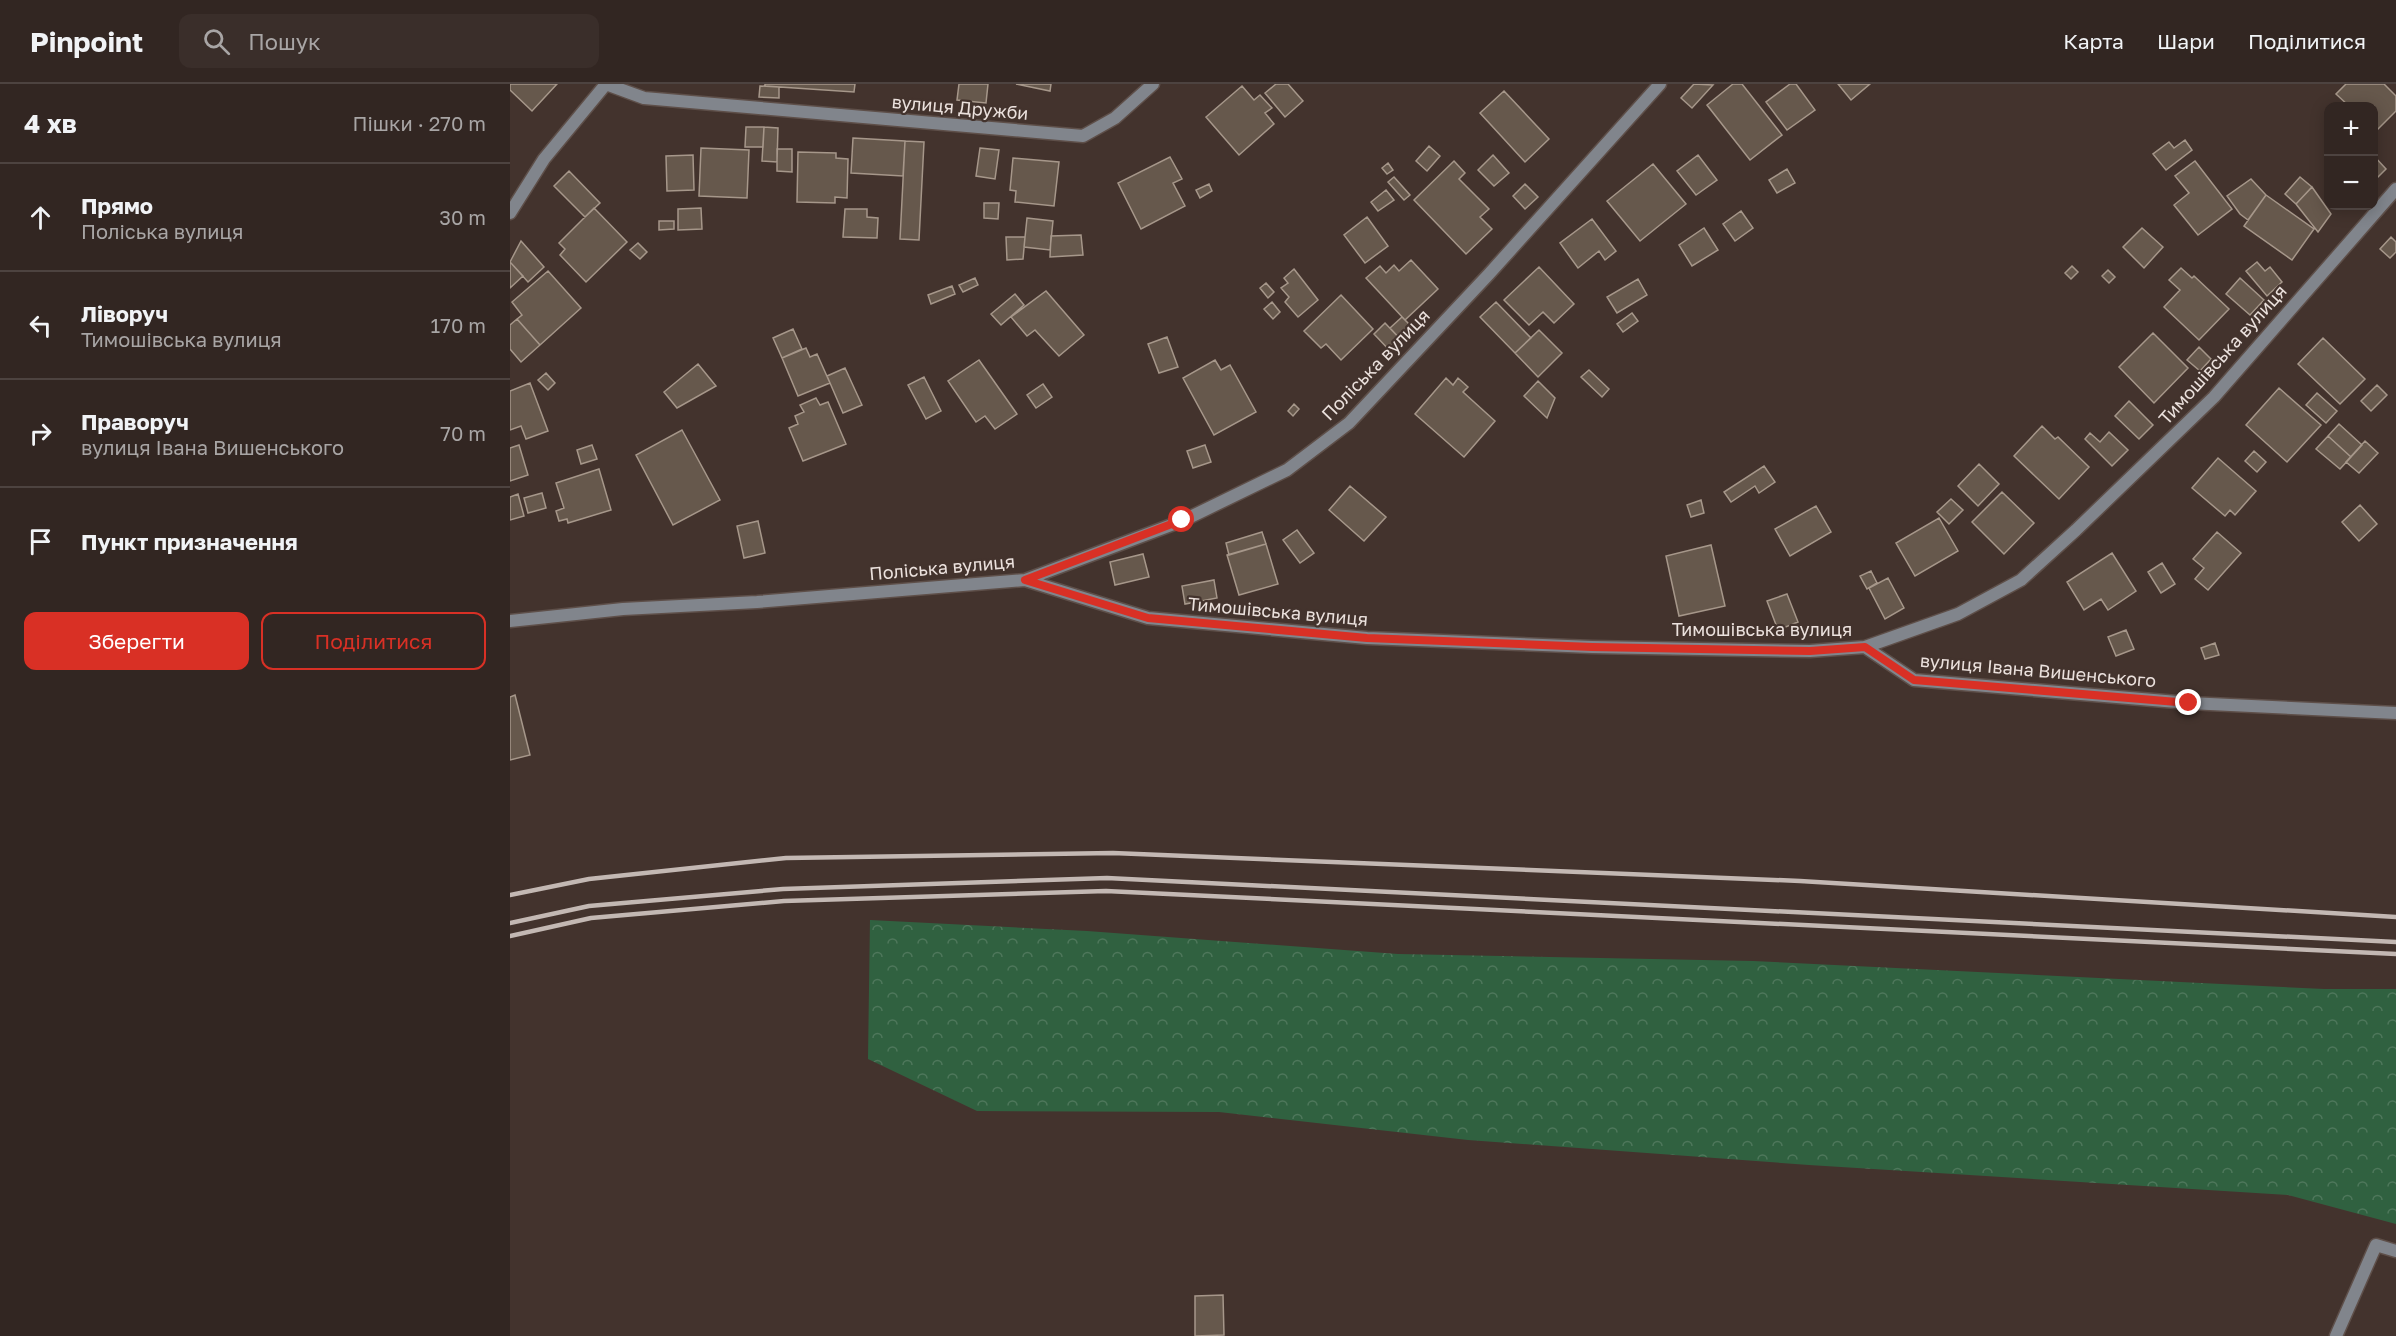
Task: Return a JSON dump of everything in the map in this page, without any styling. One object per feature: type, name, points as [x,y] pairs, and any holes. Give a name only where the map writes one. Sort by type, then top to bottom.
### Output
[{"type":"street","name":"вулиця Дружби","points":[[606,84],[644,98],[1083,136],[1115,118],[1153,84]]},
{"type":"street","points":[[510,213],[544,159],[606,84]]},
{"type":"street","name":"Поліська вулиця","points":[[510,621],[622,609],[757,602],[1025,580],[1182,520],[1287,470],[1349,423],[1489,274],[1660,84]]},
{"type":"street","name":"Тимошівська вулиця","points":[[1025,580],[1148,618],[1367,638],[1592,647],[1798,651],[1865,647],[1958,614],[2020,580],[2214,397],[2396,189]]},
{"type":"street","name":"вулиця Івана Вишенського","points":[[1865,647],[1914,680],[2189,703],[2396,712]]},
{"type":"street","points":[[2336,1336],[2376,1245],[2396,1251]]},
{"type":"green space","points":[[870,920],[1087,931],[1398,954],[1753,961],[2324,989],[2396,989],[2396,1224],[2288,1195],[1809,1165],[1468,1140],[1219,1112],[977,1111],[868,1059]]},
{"type":"building","points":[[510,84],[557,84],[532,111],[510,90]]},
{"type":"building","points":[[765,84],[855,84],[854,92],[765,86]]},
{"type":"building","points":[[959,84],[988,84],[986,103],[957,100]]},
{"type":"building","points":[[1016,84],[1051,84],[1050,91]]},
{"type":"building","points":[[1276,84],[1288,84],[1303,101],[1285,117],[1265,93]]},
{"type":"building","points":[[1694,84],[1713,85],[1692,108],[1681,98]]},
{"type":"building","points":[[1733,84],[1742,84],[1782,135],[1750,160],[1707,105]]},
{"type":"building","points":[[1790,84],[1796,84],[1815,110],[1787,130],[1766,102]]},
{"type":"building","points":[[1838,84],[1870,84],[1851,100]]},
{"type":"building","points":[[2346,84],[2384,84],[2396,96],[2396,111],[2378,129],[2378,102],[2345,102],[2336,94]]},
{"type":"building","points":[[760,86],[779,87],[779,98],[759,97]]},
{"type":"building","points":[[1242,86],[1254,100],[1260,95],[1272,108],[1265,113],[1274,124],[1239,155],[1206,117]]},
{"type":"building","points":[[1504,91],[1549,139],[1525,162],[1480,113]]},
{"type":"building","points":[[746,127],[764,127],[763,147],[745,147]]},
{"type":"building","points":[[764,127],[778,128],[777,162],[762,161]]},
{"type":"building","points":[[853,138],[905,141],[903,176],[851,173]]},
{"type":"building","points":[[2185,140],[2192,150],[2166,170],[2153,154],[2169,142],[2174,148]]},
{"type":"building","points":[[905,141],[924,142],[919,240],[900,239]]},
{"type":"building","points":[[1429,146],[1440,156],[1427,171],[1416,161]]},
{"type":"building","points":[[701,148],[749,150],[747,198],[699,196]]},
{"type":"building","points":[[980,148],[999,150],[995,179],[976,176]]},
{"type":"building","points":[[777,149],[792,149],[792,172],[777,171]]},
{"type":"building","points":[[798,152],[836,153],[836,158],[848,159],[847,198],[835,197],[835,203],[797,202]]},
{"type":"building","points":[[693,155],[694,190],[667,191],[666,156]]},
{"type":"building","points":[[1493,155],[1509,173],[1494,186],[1478,170]]},
{"type":"building","points":[[1698,155],[1717,180],[1696,195],[1677,171]]},
{"type":"building","points":[[1170,157],[1182,179],[1173,183],[1185,206],[1141,229],[1118,183]]},
{"type":"building","points":[[1013,158],[1059,162],[1054,206],[1015,202],[1016,191],[1010,190]]},
{"type":"building","points":[[2378,160],[2386,169],[2378,177]]},
{"type":"building","points":[[1454,161],[1465,173],[1459,179],[1489,209],[1480,217],[1492,229],[1466,254],[1414,200]]},
{"type":"building","points":[[2195,161],[2232,209],[2198,235],[2174,205],[2189,193],[2175,176]]},
{"type":"building","points":[[1388,163],[1393,170],[1387,174],[1382,168]]},
{"type":"building","points":[[1653,164],[1686,204],[1640,241],[1607,201]]},
{"type":"building","points":[[1787,169],[1795,183],[1777,193],[1769,180]]},
{"type":"building","points":[[569,171],[600,203],[585,217],[554,186]]},
{"type":"building","points":[[1394,177],[1410,195],[1404,200],[1388,182]]},
{"type":"building","points":[[2300,177],[2312,187],[2296,204],[2285,194]]},
{"type":"building","points":[[2251,179],[2266,195],[2248,220],[2240,214],[2227,196]]},
{"type":"building","points":[[1209,184],[1212,191],[1200,198],[1196,190]]},
{"type":"building","points":[[1525,184],[1538,197],[1525,209],[1513,196]]},
{"type":"building","points":[[2312,187],[2324,204],[2324,210],[2328,210],[2331,214],[2318,232],[2296,204]]},
{"type":"building","points":[[1386,190],[1394,200],[1378,211],[1371,202]]},
{"type":"building","points":[[2266,195],[2314,229],[2292,260],[2244,226]]},
{"type":"building","points":[[984,203],[999,203],[998,219],[984,218]]},
{"type":"building","points":[[594,208],[627,242],[586,282],[560,255],[565,249],[559,243]]},
{"type":"building","points":[[701,208],[702,229],[678,230],[678,209]]},
{"type":"building","points":[[845,209],[867,209],[867,217],[878,218],[877,238],[843,237]]},
{"type":"building","points":[[1741,211],[1753,228],[1735,241],[1723,224]]},
{"type":"building","points":[[1367,217],[1388,246],[1365,263],[1344,235]]},
{"type":"building","points":[[1027,218],[1053,221],[1050,250],[1024,247]]},
{"type":"building","points":[[1592,219],[1616,251],[1605,260],[1599,251],[1578,268],[1560,243]]},
{"type":"building","points":[[659,221],[674,221],[674,229],[659,230]]},
{"type":"building","points":[[1704,228],[1718,250],[1692,266],[1679,245]]},
{"type":"building","points":[[2142,228],[2163,247],[2144,268],[2123,247]]},
{"type":"building","points":[[1081,235],[1083,255],[1050,257],[1051,236]]},
{"type":"building","points":[[1006,237],[1025,237],[1023,259],[1007,260]]},
{"type":"building","points":[[2391,237],[2396,242],[2396,252],[2390,258],[2380,249]]},
{"type":"building","points":[[521,241],[544,267],[528,282],[510,262]]},
{"type":"building","points":[[638,243],[647,252],[640,259],[630,250]]},
{"type":"building","points":[[1411,260],[1438,289],[1405,320],[1366,278],[1380,266],[1386,273],[1394,265],[1399,271]]},
{"type":"building","points":[[510,262],[523,276],[510,288]]},
{"type":"building","points":[[2257,262],[2265,271],[2270,267],[2282,282],[2267,296],[2246,271]]},
{"type":"building","points":[[2072,266],[2078,272],[2071,279],[2065,273]]},
{"type":"building","points":[[1539,267],[1574,304],[1554,323],[1543,312],[1529,325],[1504,300]]},
{"type":"building","points":[[2181,268],[2192,278],[2194,276],[2229,309],[2199,340],[2164,307],[2180,290],[2169,280]]},
{"type":"building","points":[[1294,269],[1318,300],[1298,317],[1285,302],[1289,297],[1281,288],[1288,283],[1284,278]]},
{"type":"building","points":[[2108,270],[2115,277],[2109,283],[2102,276]]},
{"type":"building","points":[[548,271],[581,308],[540,345],[517,319],[522,315],[512,302]]},
{"type":"building","points":[[975,278],[978,285],[963,292],[959,285]]},
{"type":"building","points":[[2240,278],[2264,300],[2250,315],[2226,294]]},
{"type":"building","points":[[1638,279],[1647,295],[1617,313],[1607,297]]},
{"type":"building","points":[[1266,283],[1274,292],[1268,298],[1260,288]]},
{"type":"building","points":[[952,286],[955,294],[931,304],[928,295]]},
{"type":"building","points":[[1046,291],[1084,335],[1059,356],[1035,330],[1027,336],[1011,317]]},
{"type":"building","points":[[1015,294],[1024,305],[1001,325],[991,314]]},
{"type":"building","points":[[1341,295],[1373,329],[1341,360],[1326,344],[1321,348],[1304,331]]},
{"type":"building","points":[[1272,302],[1280,312],[1273,319],[1264,309]]},
{"type":"building","points":[[1496,302],[1531,338],[1515,353],[1480,317]]},
{"type":"building","points":[[1632,313],[1638,321],[1623,332],[1617,324]]},
{"type":"building","points":[[1402,317],[1415,330],[1403,342],[1390,328]]},
{"type":"building","points":[[517,319],[540,345],[521,362],[510,349],[510,325]]},
{"type":"building","points":[[1385,323],[1403,342],[1392,353],[1374,334]]},
{"type":"building","points":[[793,329],[802,349],[782,358],[773,338]]},
{"type":"building","points":[[1539,330],[1562,353],[1538,377],[1515,353]]},
{"type":"building","points":[[2153,333],[2188,368],[2154,403],[2119,367]]},
{"type":"building","points":[[1167,337],[1178,367],[1159,373],[1148,344]]},
{"type":"building","points":[[2323,338],[2365,379],[2340,404],[2298,364]]},
{"type":"building","points":[[2199,347],[2211,359],[2200,371],[2187,360]]},
{"type":"building","points":[[806,348],[810,357],[817,354],[830,383],[798,396],[782,358]]},
{"type":"building","points":[[979,360],[1017,414],[995,429],[985,416],[976,422],[948,381]]},
{"type":"building","points":[[1215,360],[1221,370],[1230,365],[1256,412],[1214,435],[1183,378]]},
{"type":"building","points":[[698,364],[716,386],[677,408],[664,392]]},
{"type":"building","points":[[845,368],[862,405],[843,413],[827,376]]},
{"type":"building","points":[[1589,370],[1609,389],[1602,397],[1581,377]]},
{"type":"building","points":[[546,373],[555,383],[548,390],[538,380]]},
{"type":"building","points":[[924,377],[941,411],[926,419],[908,385]]},
{"type":"building","points":[[1446,378],[1453,385],[1458,378],[1468,387],[1463,392],[1495,421],[1464,457],[1415,414]]},
{"type":"building","points":[[1538,381],[1555,398],[1547,418],[1524,396]]},
{"type":"building","points":[[530,383],[548,431],[526,439],[521,426],[510,430],[510,391]]},
{"type":"building","points":[[1043,384],[1052,397],[1036,408],[1027,395]]},
{"type":"building","points":[[2377,385],[2387,395],[2371,411],[2361,401]]},
{"type":"building","points":[[2279,388],[2321,425],[2287,462],[2246,425]]},
{"type":"building","points":[[2317,393],[2337,411],[2326,423],[2306,405]]},
{"type":"building","points":[[816,398],[820,405],[828,402],[846,444],[803,461],[789,428],[798,424],[795,416],[804,412],[800,405]]},
{"type":"building","points":[[2129,401],[2153,425],[2139,439],[2115,416]]},
{"type":"building","points":[[1294,404],[1299,409],[1293,416],[1288,411]]},
{"type":"building","points":[[2339,424],[2362,445],[2351,457],[2328,436]]},
{"type":"building","points":[[2042,426],[2055,439],[2058,437],[2089,467],[2059,499],[2014,456]]},
{"type":"building","points":[[682,430],[720,500],[673,525],[636,455]]},
{"type":"building","points":[[2109,432],[2128,450],[2112,466],[2085,439],[2090,433],[2100,442]]},
{"type":"building","points":[[2328,436],[2351,457],[2340,469],[2316,449]]},
{"type":"building","points":[[2365,441],[2378,453],[2359,473],[2346,462]]},
{"type":"building","points":[[519,445],[528,475],[510,481],[510,448]]},
{"type":"building","points":[[592,445],[597,459],[581,464],[577,450]]},
{"type":"building","points":[[1205,445],[1211,462],[1193,468],[1187,451]]},
{"type":"building","points":[[2254,451],[2266,462],[2257,472],[2245,461]]},
{"type":"building","points":[[2218,458],[2256,491],[2235,515],[2230,510],[2225,516],[2192,488]]},
{"type":"building","points":[[1979,464],[1999,484],[1978,506],[1958,486]]},
{"type":"building","points":[[1764,466],[1775,482],[1759,493],[1755,486],[1731,502],[1724,492]]},
{"type":"building","points":[[599,469],[611,510],[568,523],[567,519],[559,521],[556,511],[564,508],[556,483]]},
{"type":"building","points":[[1350,486],[1386,517],[1364,541],[1329,510]]},
{"type":"building","points":[[2002,492],[2034,523],[2004,554],[1972,522]]},
{"type":"building","points":[[542,493],[546,508],[528,513],[524,498]]},
{"type":"building","points":[[518,494],[524,516],[510,520],[510,497]]},
{"type":"building","points":[[1951,499],[1963,510],[1949,524],[1937,512]]},
{"type":"building","points":[[1701,500],[1704,513],[1691,517],[1687,505]]},
{"type":"building","points":[[2360,505],[2377,524],[2359,541],[2342,522]]},
{"type":"building","points":[[1816,506],[1831,532],[1790,556],[1775,529]]},
{"type":"building","points":[[1939,518],[1958,551],[1915,576],[1896,543]]},
{"type":"building","points":[[758,521],[765,553],[744,558],[737,526]]},
{"type":"building","points":[[1297,530],[1314,553],[1300,563],[1283,540]]},
{"type":"building","points":[[1262,532],[1266,544],[1229,555],[1226,543]]},
{"type":"building","points":[[2217,532],[2241,553],[2208,590],[2195,579],[2204,568],[2193,559]]},
{"type":"building","points":[[1266,544],[1278,584],[1239,595],[1227,555]]},
{"type":"building","points":[[1711,545],[1725,606],[1679,616],[1666,556]]},
{"type":"building","points":[[2112,553],[2136,591],[2108,610],[2101,599],[2084,610],[2067,582]]},
{"type":"building","points":[[1143,554],[1149,577],[1115,585],[1110,562]]},
{"type":"building","points":[[2162,563],[2175,584],[2161,593],[2148,572]]},
{"type":"building","points":[[1871,571],[1877,583],[1867,589],[1860,576]]},
{"type":"building","points":[[1888,578],[1904,608],[1885,619],[1869,588]]},
{"type":"building","points":[[1214,580],[1217,598],[1185,604],[1182,586]]},
{"type":"building","points":[[1787,594],[1798,622],[1778,630],[1767,601]]},
{"type":"building","points":[[2126,630],[2134,649],[2116,656],[2108,637]]},
{"type":"building","points":[[2215,643],[2219,655],[2205,659],[2201,648]]},
{"type":"building","points":[[515,695],[530,755],[510,760],[510,697]]},
{"type":"building","points":[[1223,1295],[1224,1335],[1195,1336],[1195,1296]]},
{"type":"railway","points":[[510,895],[589,879],[786,858],[1113,853],[1800,881],[2396,917]]},
{"type":"railway","points":[[510,923],[589,906],[783,889],[1107,878],[2396,942]]},
{"type":"railway","points":[[510,936],[591,918],[784,901],[1106,891],[2396,954]]},
{"type":"route","points":[[1182,520],[1025,580],[1148,618],[1367,638],[1592,647],[1810,651],[1865,647],[1914,680],[2189,703]]}]
